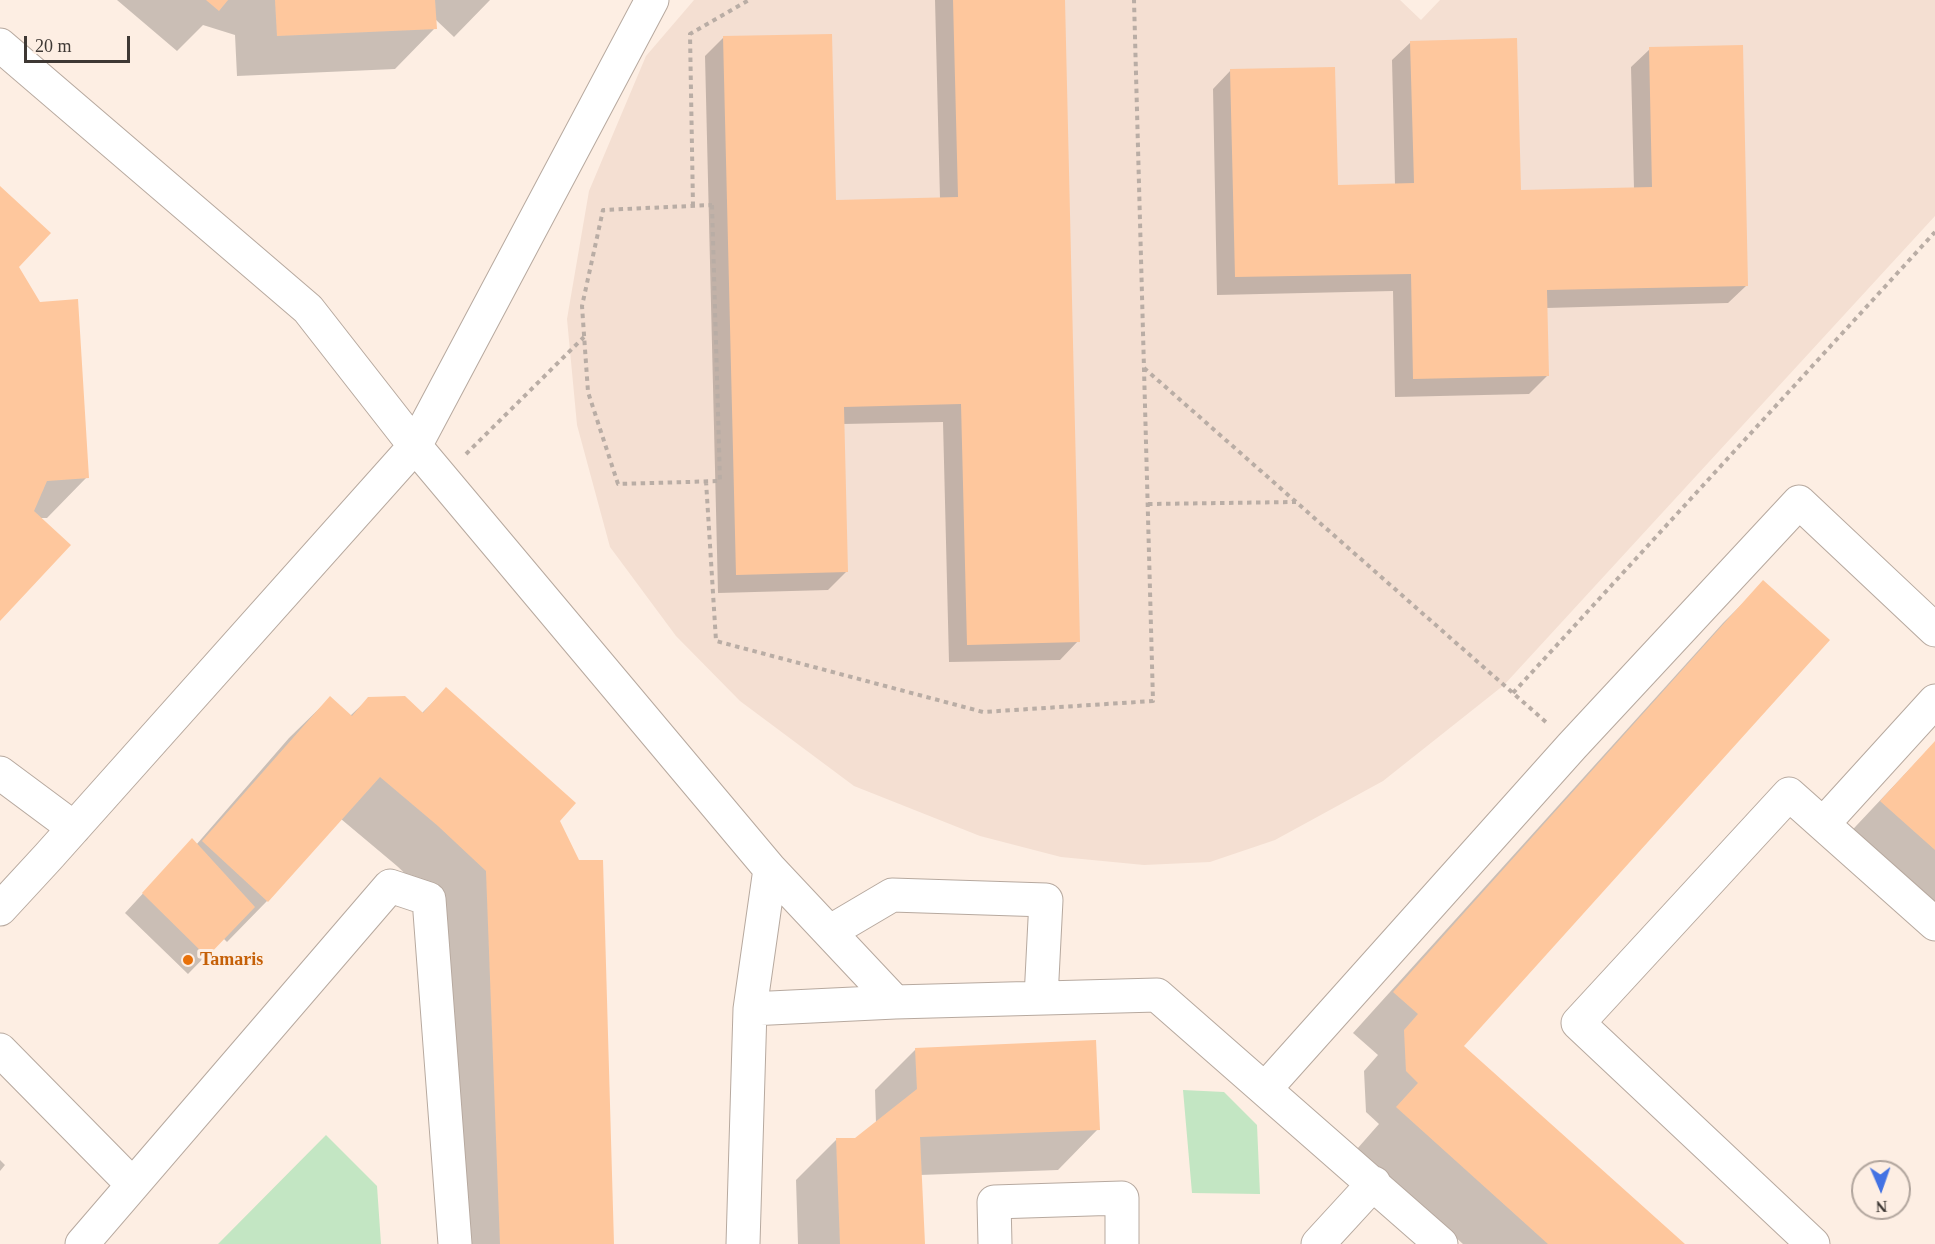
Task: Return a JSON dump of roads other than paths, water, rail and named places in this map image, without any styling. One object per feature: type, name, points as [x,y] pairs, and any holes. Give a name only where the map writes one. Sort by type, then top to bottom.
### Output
[{"type":"street","points":[[0,909],[416,446],[652,0]]},
{"type":"street","points":[[0,45],[308,309],[416,446],[770,869],[895,1002]]},
{"type":"street","points":[[1265,1089],[1572,746],[1799,502],[1935,630]]},
{"type":"street","points":[[1824,824],[1935,701]]},
{"type":"street","points":[[0,773],[75,828]]},
{"type":"street","points":[[1813,1244],[1578,1023],[1789,794],[1935,924]]},
{"type":"street","points":[[743,1244],[750,1010],[770,869]]},
{"type":"street","points":[[82,1244],[390,886],[429,899],[455,1244]]},
{"type":"street","points":[[831,932],[892,895],[1046,900],[1041,998]]},
{"type":"street","points":[[750,1010],[895,1002],[1157,995],[1441,1244]]},
{"type":"street","points":[[0,1050],[132,1184]]},
{"type":"street","points":[[1318,1244],[1374,1183]]},
{"type":"street","points":[[995,1244],[994,1203],[1122,1198],[1122,1244]]},
{"type":"place","name":"Tamaris","points":[[188,960]]}]
